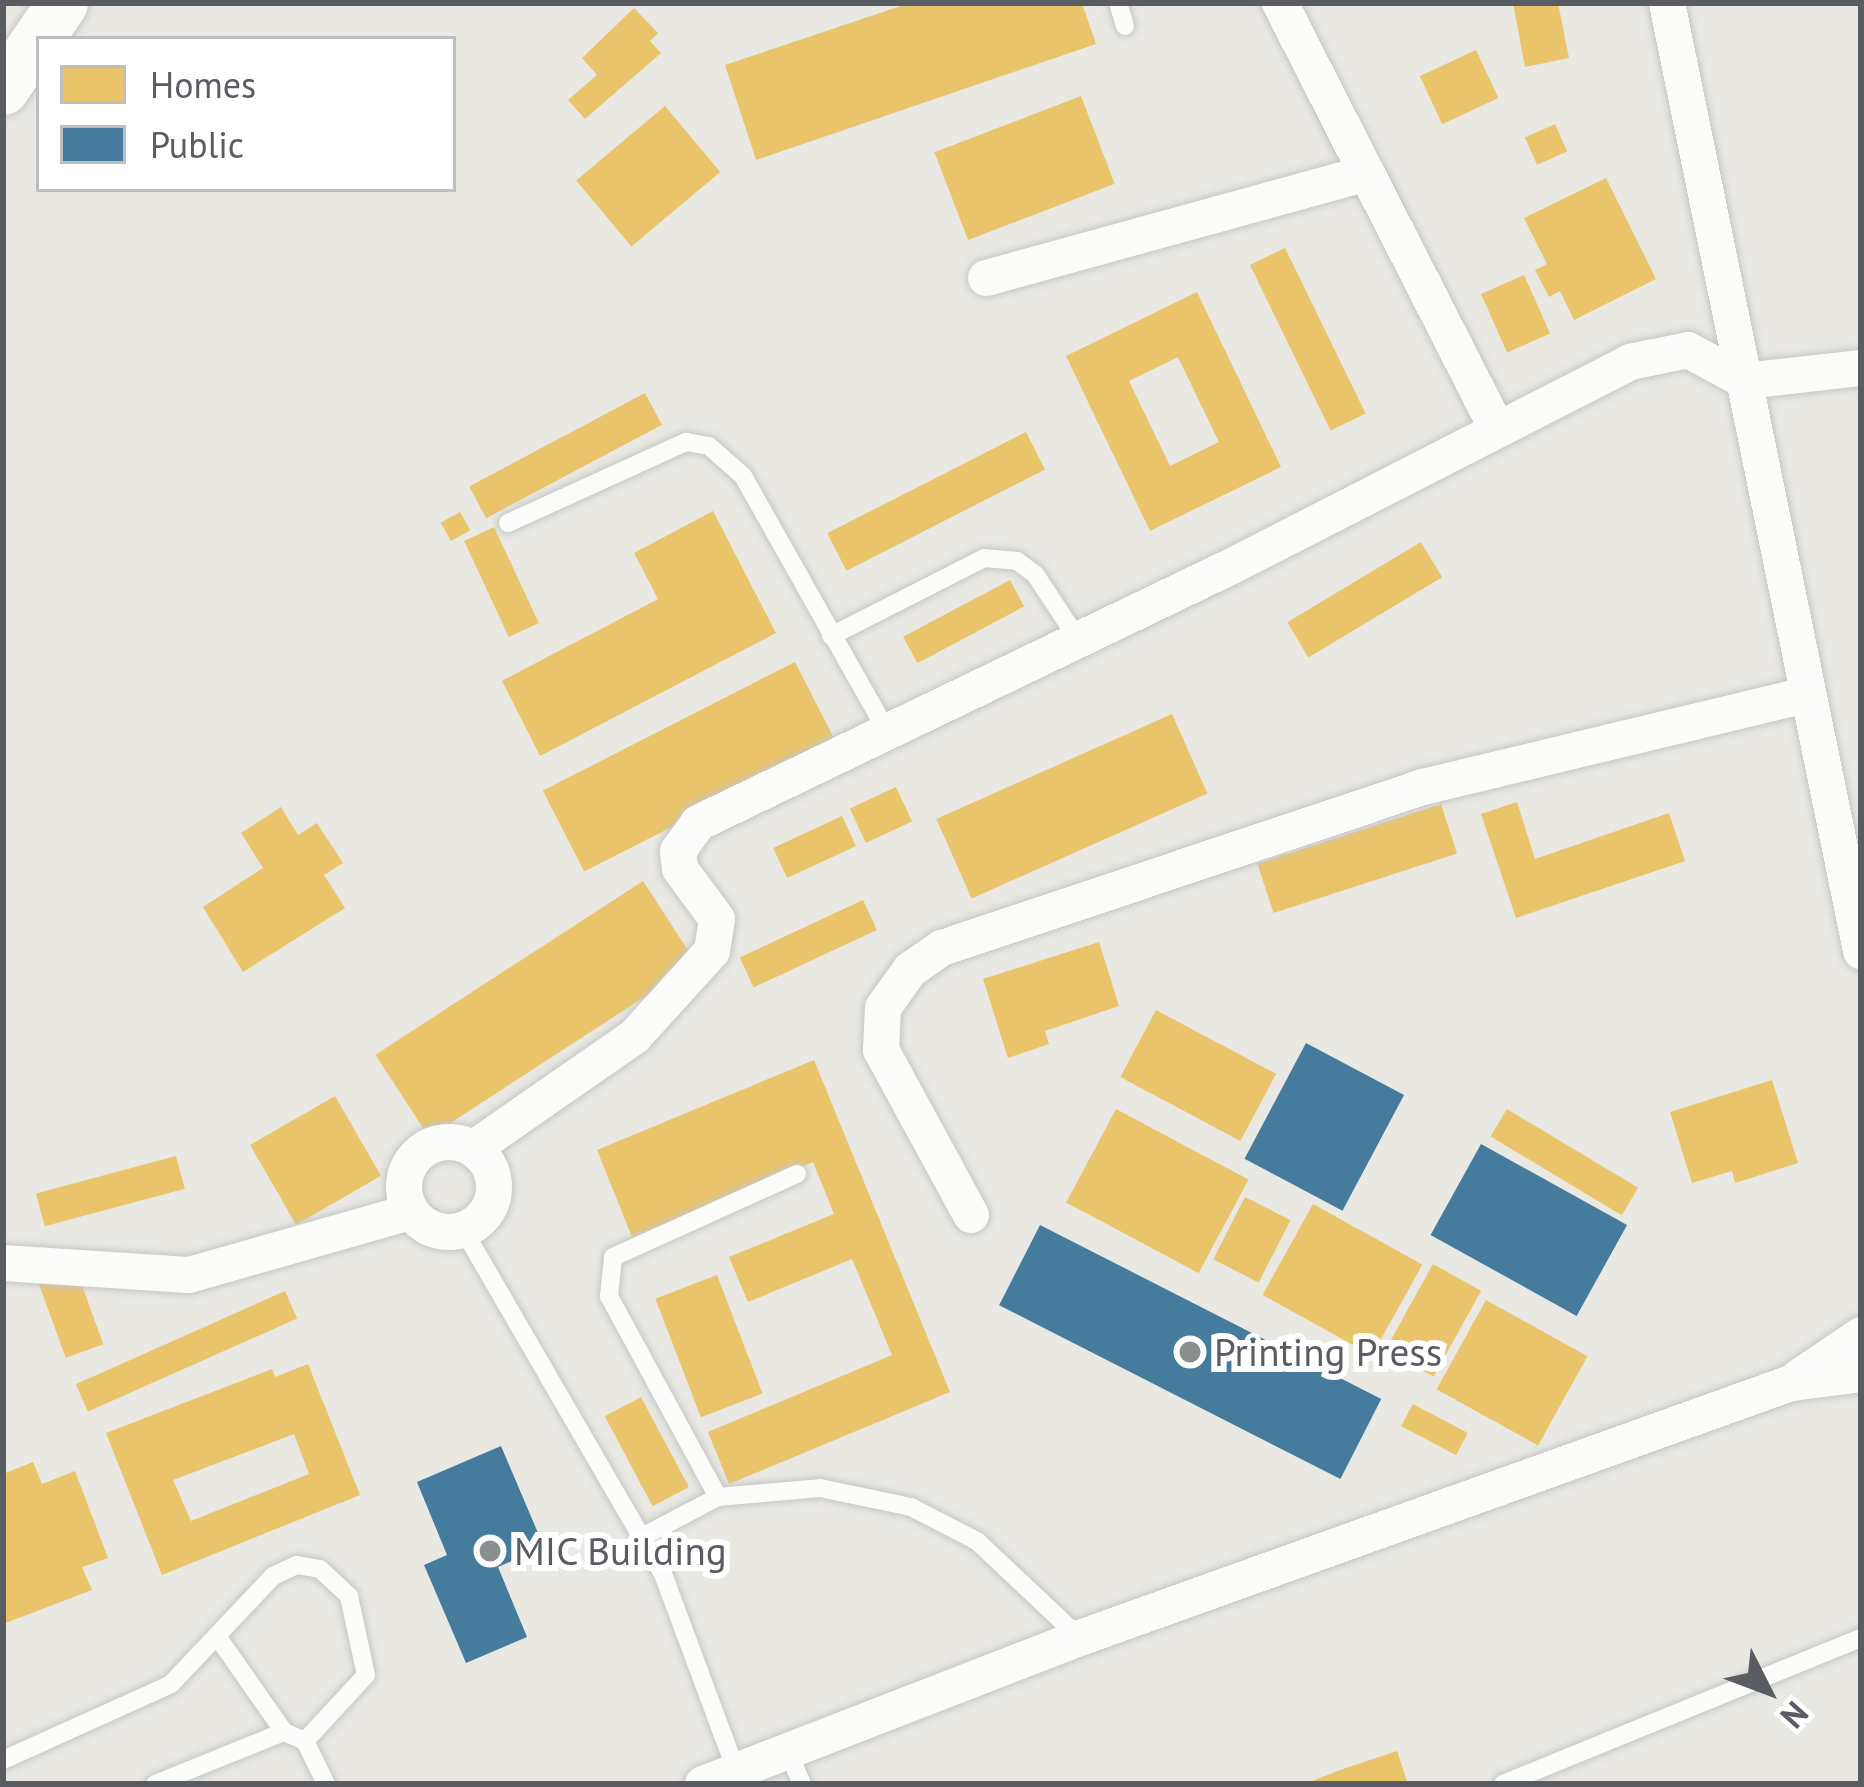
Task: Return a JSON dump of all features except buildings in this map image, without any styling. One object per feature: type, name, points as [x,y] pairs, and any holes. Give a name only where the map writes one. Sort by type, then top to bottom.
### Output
[{"type":"main road","points":[[39,36],[62,3]]},
{"type":"main road","points":[[3,89],[36,41]]},
{"type":"street","points":[[1280,3],[1498,430]]},
{"type":"street","points":[[1667,3],[1861,952]]},
{"type":"street","points":[[986,278],[1366,173]]},
{"type":"street","points":[[474,1148],[495,1182],[492,1203],[464,1231],[424,1227],[410,1212],[405,1173],[417,1155],[434,1144],[474,1148],[634,1037],[712,951],[717,920],[680,868],[678,851],[698,824],[1075,635],[1230,567],[1650,358],[1688,350],[1745,381],[1861,368]]},
{"type":"street","points":[[971,1215],[881,1050],[883,1008],[910,970],[942,948],[1423,787],[1807,695]]},
{"type":"street","points":[[3,1263],[189,1275],[410,1212]]},
{"type":"street","points":[[1791,1383],[1861,1335]]},
{"type":"street","points":[[720,1777],[794,1767],[1079,1638],[1791,1383],[1861,1375]]},
{"type":"lane","points":[[1118,3],[1125,26]]},
{"type":"lane","points":[[508,524],[686,442],[709,446],[742,476],[886,730]]},
{"type":"lane","points":[[831,636],[985,558],[1017,561],[1035,574],[1075,635]]},
{"type":"lane","points":[[718,1497],[609,1296],[613,1257],[797,1174]]},
{"type":"lane","points":[[464,1231],[642,1537],[720,1777]]},
{"type":"lane","points":[[642,1537],[718,1497],[820,1488],[911,1507],[977,1541],[1079,1638]]},
{"type":"lane","points":[[3,1760],[170,1684],[219,1639],[273,1576],[297,1565],[320,1569],[349,1596],[366,1675],[305,1741]]},
{"type":"lane","points":[[1503,1784],[1861,1638]]},
{"type":"lane","points":[[219,1639],[284,1732],[305,1741],[326,1784]]},
{"type":"lane","points":[[155,1784],[284,1732]]},
{"type":"place","name":"Printing Press","points":[[1190,1352]]},
{"type":"place","name":"MIC Building","points":[[490,1551]]}]
